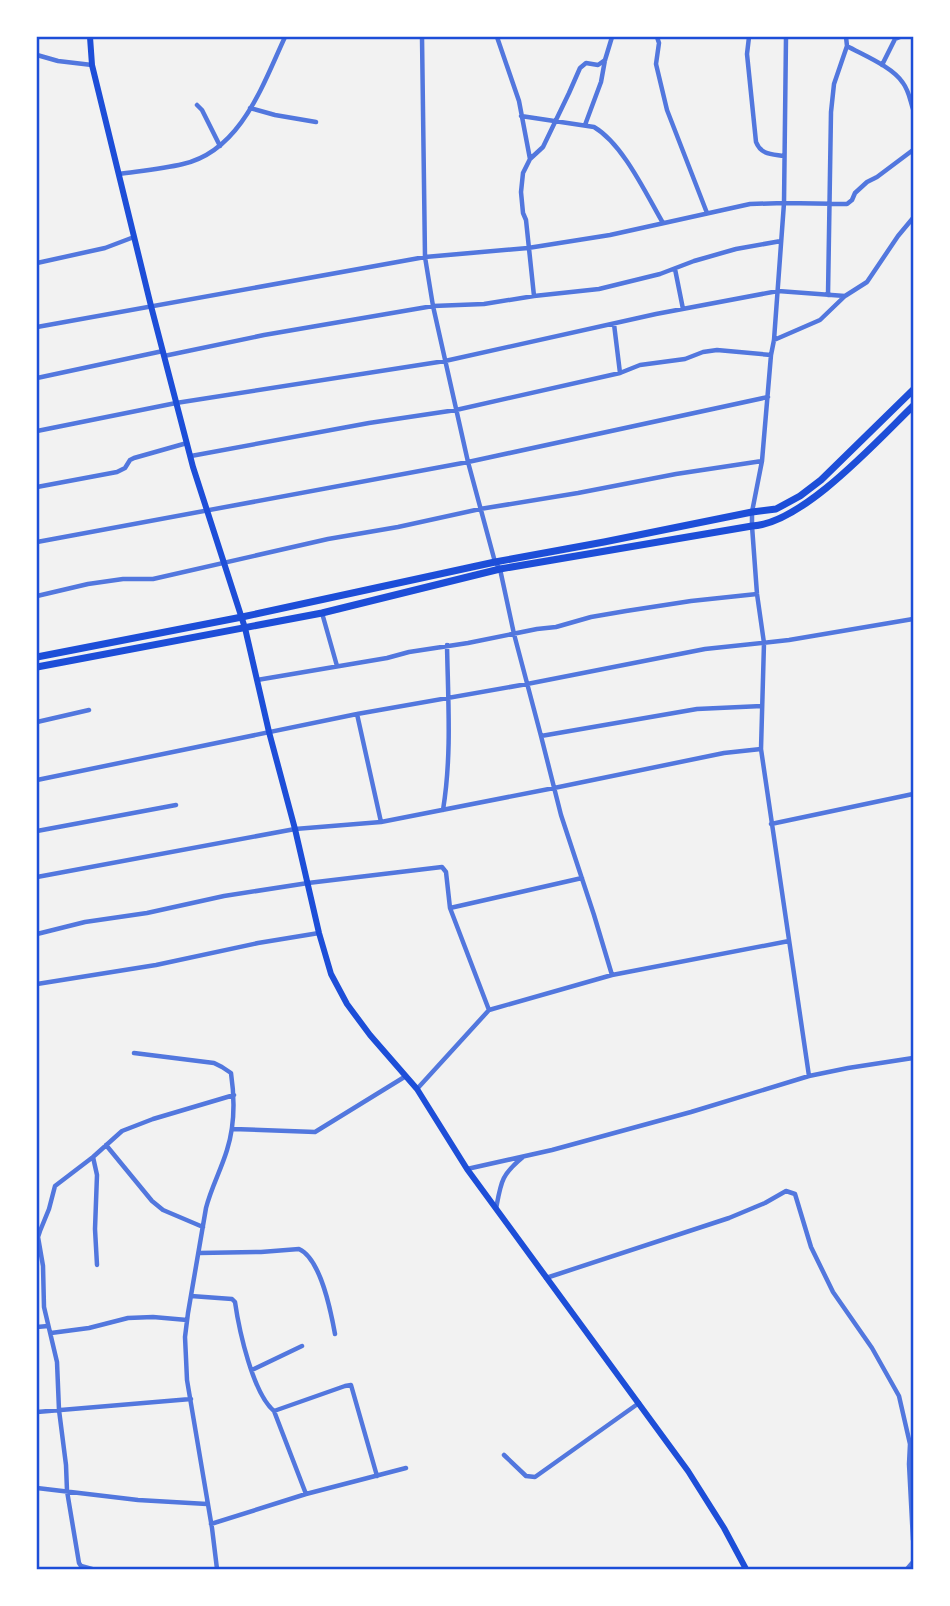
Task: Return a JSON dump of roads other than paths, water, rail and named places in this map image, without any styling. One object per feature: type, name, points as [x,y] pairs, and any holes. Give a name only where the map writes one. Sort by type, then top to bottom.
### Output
[{"type":"main road","points":[[90,37],[92,65],[151,306],[206,509],[245,628],[331,974],[347,1004],[417,1089],[467,1169],[700,1489],[746,1569]]},
{"type":"main road","points":[[37,657],[776,509],[821,480],[913,390]]},
{"type":"main road","points":[[37,667],[322,613],[498,566],[762,526],[804,505],[827,489],[913,406]]},
{"type":"street","points":[[119,174],[185,164],[206,156],[220,146],[234,133],[250,108],[285,37]]},
{"type":"street","points":[[422,37],[425,257],[433,306],[468,462],[498,566],[554,789],[612,975]]},
{"type":"street","points":[[497,37],[519,101],[530,159]]},
{"type":"street","points":[[585,125],[601,82],[612,37]]},
{"type":"street","points":[[657,37],[659,43],[656,64],[667,110],[707,213]]},
{"type":"street","points":[[749,37],[747,54],[756,142],[764,153],[785,156]]},
{"type":"street","points":[[786,37],[785,203],[762,461],[752,512],[752,526],[764,643],[761,749],[809,1076]]},
{"type":"street","points":[[828,295],[831,112],[834,84],[847,46],[846,37]]},
{"type":"street","points":[[882,65],[895,38],[900,37]]},
{"type":"street","points":[[847,46],[882,65],[902,81],[913,109]]},
{"type":"street","points":[[37,55],[58,61],[92,65]]},
{"type":"street","points":[[534,296],[523,213],[523,173],[530,159],[543,148],[580,68],[586,64],[598,65],[605,60]]},
{"type":"street","points":[[197,105],[220,146]]},
{"type":"street","points":[[250,108],[316,122]]},
{"type":"street","points":[[522,116],[585,125],[599,130],[621,152],[663,223]]},
{"type":"street","points":[[37,327],[425,257],[528,248],[610,235],[750,204],[849,203],[855,193],[867,183],[913,150]]},
{"type":"street","points":[[774,340],[820,320],[845,296],[871,278],[913,218]]},
{"type":"street","points":[[37,263],[105,248],[134,237]]},
{"type":"street","points":[[37,378],[433,306],[484,304],[599,289],[660,274],[727,251],[781,241]]},
{"type":"street","points":[[675,269],[683,309]]},
{"type":"street","points":[[37,431],[176,403],[445,361],[778,291],[845,296]]},
{"type":"street","points":[[614,324],[620,373]]},
{"type":"street","points":[[191,456],[456,410],[620,373],[640,365],[685,359],[704,352],[717,350],[771,355]]},
{"type":"street","points":[[37,541],[468,462],[768,397]]},
{"type":"street","points":[[37,487],[117,472],[134,458],[187,443]]},
{"type":"street","points":[[37,596],[88,584],[123,579],[153,579],[328,539],[480,509],[762,461]]},
{"type":"street","points":[[257,680],[556,627],[591,617],[691,601],[757,594]]},
{"type":"street","points":[[322,613],[337,666]]},
{"type":"street","points":[[37,780],[358,714],[705,649],[764,643],[913,619]]},
{"type":"street","points":[[443,810],[450,745],[447,645]]},
{"type":"street","points":[[541,736],[697,709],[762,706]]},
{"type":"street","points":[[37,722],[89,710]]},
{"type":"street","points":[[358,714],[381,822]]},
{"type":"street","points":[[37,877],[295,829],[381,822],[724,753],[761,749]]},
{"type":"street","points":[[771,824],[913,794]]},
{"type":"street","points":[[37,831],[176,804]]},
{"type":"street","points":[[37,934],[85,922],[147,913],[224,896],[442,867],[446,872],[450,908],[489,1010]]},
{"type":"street","points":[[450,908],[582,878]]},
{"type":"street","points":[[37,984],[156,965],[319,933]]},
{"type":"street","points":[[417,1089],[489,1010],[612,975],[789,941]]},
{"type":"street","points":[[134,1053],[214,1063],[232,1073],[233,1129],[210,1194],[185,1336],[187,1380],[216,1569]]},
{"type":"street","points":[[467,1169],[524,1157],[691,1112],[809,1076],[913,1058]]},
{"type":"street","points":[[233,1129],[315,1132],[406,1076]]},
{"type":"street","points":[[92,1569],[79,1563],[67,1491],[57,1362],[44,1307],[43,1266],[38,1231],[49,1209],[55,1186],[122,1131],[234,1095]]},
{"type":"street","points":[[106,1145],[152,1201],[163,1210],[203,1227]]},
{"type":"street","points":[[93,1157],[97,1175],[94,1229],[97,1265]]},
{"type":"street","points":[[496,1209],[503,1178],[509,1168],[524,1157]]},
{"type":"street","points":[[546,1278],[729,1218],[786,1191],[795,1194],[811,1247],[833,1292],[872,1348],[899,1396],[910,1444],[913,1540]]},
{"type":"street","points":[[199,1253],[304,1251],[321,1278],[335,1334]]},
{"type":"street","points":[[191,1296],[234,1300],[245,1354],[265,1401],[274,1411],[306,1494]]},
{"type":"street","points":[[51,1333],[89,1328],[128,1318],[187,1320]]},
{"type":"street","points":[[37,1327],[48,1326]]},
{"type":"street","points":[[252,1370],[302,1346]]},
{"type":"street","points":[[274,1411],[351,1385],[377,1476]]},
{"type":"street","points":[[37,1412],[191,1399]]},
{"type":"street","points":[[504,1455],[526,1476],[535,1477],[639,1404]]},
{"type":"street","points":[[211,1524],[306,1494],[406,1468]]},
{"type":"street","points":[[37,1488],[161,1503],[207,1504]]},
{"type":"street","points":[[907,1569],[913,1563]]}]
